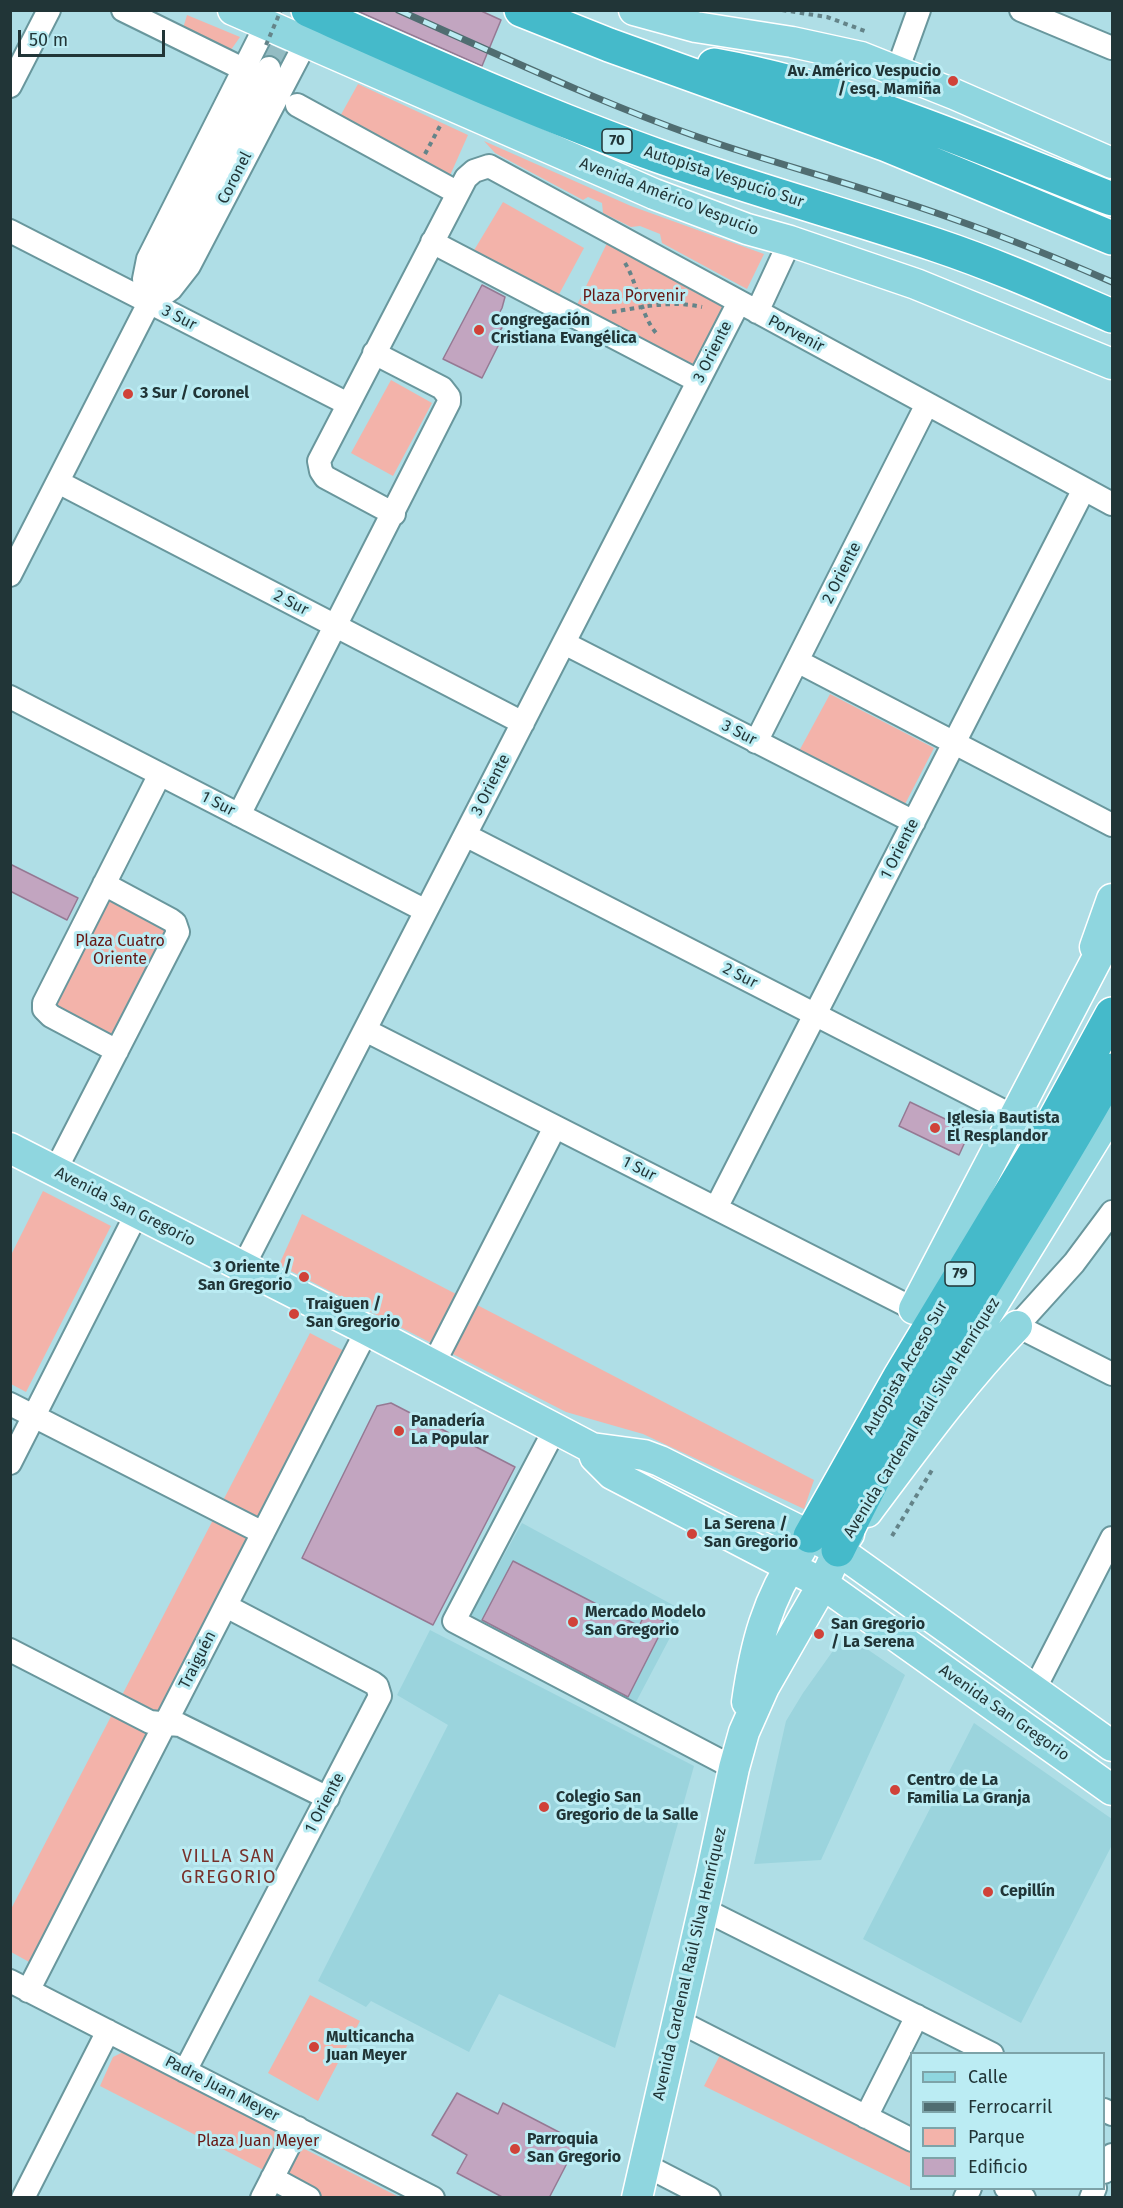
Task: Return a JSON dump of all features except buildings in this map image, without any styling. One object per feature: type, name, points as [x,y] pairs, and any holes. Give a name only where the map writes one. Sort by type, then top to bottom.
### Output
[{"type":"highway","points":[[521,10],[609,45],[868,138],[1113,238]]},
{"type":"highway","name":"Autopista Vespucio Sur","points":[[307,26],[481,87],[609,138],[722,177],[937,245],[1113,316]]},
{"type":"highway","points":[[609,45],[769,76],[860,101],[1113,199]]},
{"type":"highway","name":"Autopista Acceso Sur","points":[[824,1543],[850,1466],[920,1341],[1052,1124],[1113,1014]]},
{"type":"highway","name":"Autopista Acceso Sur","points":[[824,1543],[868,1487],[926,1382],[1113,1070]]},
{"type":"highway","points":[[850,1466],[868,1413],[914,1309]]},
{"type":"main road","name":"Avenida Américo Vespucio","points":[[233,10],[271,27],[307,26],[654,194],[747,229],[790,241],[916,284],[1113,364]]},
{"type":"main road","points":[[634,10],[696,27],[842,52],[897,71],[1113,163]]},
{"type":"main road","points":[[1077,1001],[1113,899]]},
{"type":"main road","points":[[914,1309],[1113,930]]},
{"type":"main road","name":"Avenida Cardenal Raúl Silva Henríquez","points":[[744,1732],[750,1681],[762,1627],[772,1598],[789,1566],[824,1543],[1040,1231],[1113,1111]]},
{"type":"main road","name":"Avenida San Gregorio","points":[[10,1148],[367,1330],[592,1449],[644,1455],[824,1543],[1113,1746]]},
{"type":"main road","points":[[824,1543],[986,1358],[1017,1326]]},
{"type":"main road","name":"Avenida San Gregorio","points":[[592,1449],[595,1457],[612,1474],[823,1584],[1113,1790]]},
{"type":"main road","name":"Avenida Cardenal Raúl Silva Henríquez","points":[[637,2198],[744,1732],[764,1687],[823,1584],[824,1543]]},
{"type":"street","points":[[10,87],[49,10]]},
{"type":"street","points":[[123,10],[245,70]]},
{"type":"street","points":[[897,71],[919,10]]},
{"type":"street","points":[[1021,10],[1113,48]]},
{"type":"street","name":"Coronel","points":[[150,303],[171,289],[189,266],[307,26]]},
{"type":"street","points":[[150,303],[144,279],[148,259],[245,70],[271,27]]},
{"type":"street","name":"Coronel","points":[[10,575],[269,68]]},
{"type":"street","points":[[297,105],[458,193],[321,456],[319,466],[330,481],[393,514]]},
{"type":"street","name":"Porvenir","points":[[458,193],[466,178],[480,168],[489,166],[1113,504]]},
{"type":"street","name":"3 Sur","points":[[10,231],[348,404]]},
{"type":"street","name":"3 Oriente","points":[[243,1267],[698,381],[790,241]]},
{"type":"street","points":[[432,242],[698,381]]},
{"type":"street","points":[[239,815],[447,408],[449,396],[442,388],[374,353]]},
{"type":"street","name":"2 Oriente","points":[[756,741],[927,404]]},
{"type":"street","name":"2 Sur","points":[[58,482],[523,723]]},
{"type":"street","name":"1 Oriente","points":[[716,1209],[1084,489]]},
{"type":"street","name":"3 Sur","points":[[564,643],[914,822]]},
{"type":"street","points":[[797,661],[1113,825]]},
{"type":"street","name":"1 Sur","points":[[10,697],[426,911]]},
{"type":"street","points":[[117,1052],[51,1016],[44,1009],[46,999],[160,774]]},
{"type":"street","name":"2 Sur","points":[[465,835],[1016,1117]]},
{"type":"street","points":[[56,1171],[178,932],[175,923],[171,920],[104,884]]},
{"type":"street","name":"1 Sur","points":[[365,1029],[914,1309]]},
{"type":"street","points":[[433,1365],[555,1126]]},
{"type":"street","name":"Avenida Cardenal Raúl Silva Henríquez","points":[[1017,1326],[1074,1263],[1113,1212]]},
{"type":"street","points":[[10,1463],[137,1213]]},
{"type":"street","points":[[1017,1326],[1113,1374]]},
{"type":"street","name":"Traiguén","points":[[19,1986],[166,1723],[367,1330]]},
{"type":"street","points":[[10,1404],[263,1533]]},
{"type":"street","points":[[555,1429],[454,1621],[734,1768]]},
{"type":"street","points":[[1034,1690],[1113,1538]]},
{"type":"street","name":"1 Oriente","points":[[186,2071],[380,1696],[377,1686],[226,1606]]},
{"type":"street","points":[[10,1650],[150,1722],[180,1725],[328,1798]]},
{"type":"street","points":[[703,1909],[988,2052]]},
{"type":"street","name":"Padre Juan Meyer","points":[[19,1986],[433,2198]]},
{"type":"street","points":[[866,2117],[917,2016]]},
{"type":"street","points":[[678,2021],[910,2139]]},
{"type":"street","points":[[23,2198],[108,2031]]},
{"type":"street","points":[[298,2128],[267,2188],[309,2198]]},
{"type":"street","points":[[1105,2170],[1113,2155]]},
{"type":"street","points":[[645,2165],[709,2198]]},
{"type":"street","points":[[1010,2190],[1024,2198]]},
{"type":"path","points":[[417,171],[442,120]]},
{"type":"path","points":[[624,262],[636,282],[642,307],[653,331],[664,340]]},
{"type":"path","points":[[606,313],[685,303],[706,306],[696,298]]},
{"type":"shaded area","name":"Mercado Modelo San Gregorio","points":[[522,1523],[684,1611],[627,1719],[461,1632]]},
{"type":"shaded area","name":"Colegio San Gregorio de la Salle","points":[[430,1630],[694,1766],[615,2048],[499,1994],[469,2052],[371,2001],[366,2007],[318,1981],[448,1725],[397,1695]]},
{"type":"shaded area","points":[[845,1634],[905,1675],[821,1860],[754,1864],[786,1721]]},
{"type":"shaded area","name":"Cepillín","points":[[974,1723],[1112,1819],[1112,1845],[1021,2023],[863,1939]]},
{"type":"green space","points":[[187,15],[240,37],[226,57],[181,35]]},
{"type":"green space","points":[[358,84],[468,135],[448,180],[338,120]]},
{"type":"green space","points":[[484,141],[631,206],[764,254],[747,289],[662,243],[660,234],[640,226],[631,227],[603,213],[602,203],[588,197],[583,200],[495,153]]},
{"type":"green space","points":[[503,202],[584,248],[557,298],[473,252]]},
{"type":"green space","name":"Plaza Porvenir","points":[[609,239],[726,306],[693,368],[575,309]]},
{"type":"green space","points":[[391,380],[432,403],[393,476],[351,453]]},
{"type":"green space","points":[[830,694],[934,748],[903,808],[798,753]]},
{"type":"green space","name":"Plaza Cuatro Oriente","points":[[105,898],[172,934],[111,1043],[54,1013],[52,1002]]},
{"type":"green space","points":[[43,1191],[111,1226],[26,1392],[11,1384],[11,1255]]},
{"type":"green space","points":[[302,1214],[814,1480],[804,1509],[643,1434],[566,1412],[279,1265]]},
{"type":"green space","points":[[310,1333],[348,1353],[31,1963],[11,1952],[10,1911]]},
{"type":"green space","name":"Multicancha Juan Meyer","points":[[310,1995],[360,2021],[318,2101],[268,2073]]},
{"type":"green space","name":"Plaza Juan Meyer","points":[[125,2051],[281,2128],[281,2137],[399,2197],[316,2197],[100,2086],[113,2057]]},
{"type":"green space","points":[[720,2055],[910,2150],[910,2187],[704,2086]]},
{"type":"tunnel","points":[[269,68],[296,10]]},
{"type":"railway","points":[[398,10],[660,123],[945,216],[1029,247],[1112,282]]},
{"type":"place","name":"Av. Américo Vespucio / esq. Mamiña","points":[[953,81]]},
{"type":"place","name":"Congregación Cristiana Evangélica","points":[[479,330]]},
{"type":"place","name":"3 Sur / Coronel","points":[[128,394]]},
{"type":"place","name":"Iglesia Bautista El Resplandor","points":[[935,1128]]},
{"type":"place","name":"3 Oriente / San Gregorio","points":[[304,1277]]},
{"type":"place","name":"Traiguen / San Gregorio","points":[[294,1314]]},
{"type":"place","name":"Panadería La Popular","points":[[399,1431]]},
{"type":"place","name":"La Serena / San Gregorio","points":[[692,1534]]},
{"type":"place","name":"Mercado Modelo San Gregorio","points":[[573,1622]]},
{"type":"place","name":"San Gregorio / La Serena","points":[[819,1634]]},
{"type":"place","name":"Centro de La Familia La Granja","points":[[895,1790]]},
{"type":"place","name":"Colegio San Gregorio de la Salle","points":[[544,1807]]},
{"type":"place","name":"Cepillín","points":[[988,1892]]},
{"type":"place","name":"Multicancha Juan Meyer","points":[[314,2047]]},
{"type":"place","name":"Parroquia San Gregorio","points":[[515,2149]]},
{"type":"district","name":"VILLA SAN GREGORIO","points":[[229,1867]]}]
